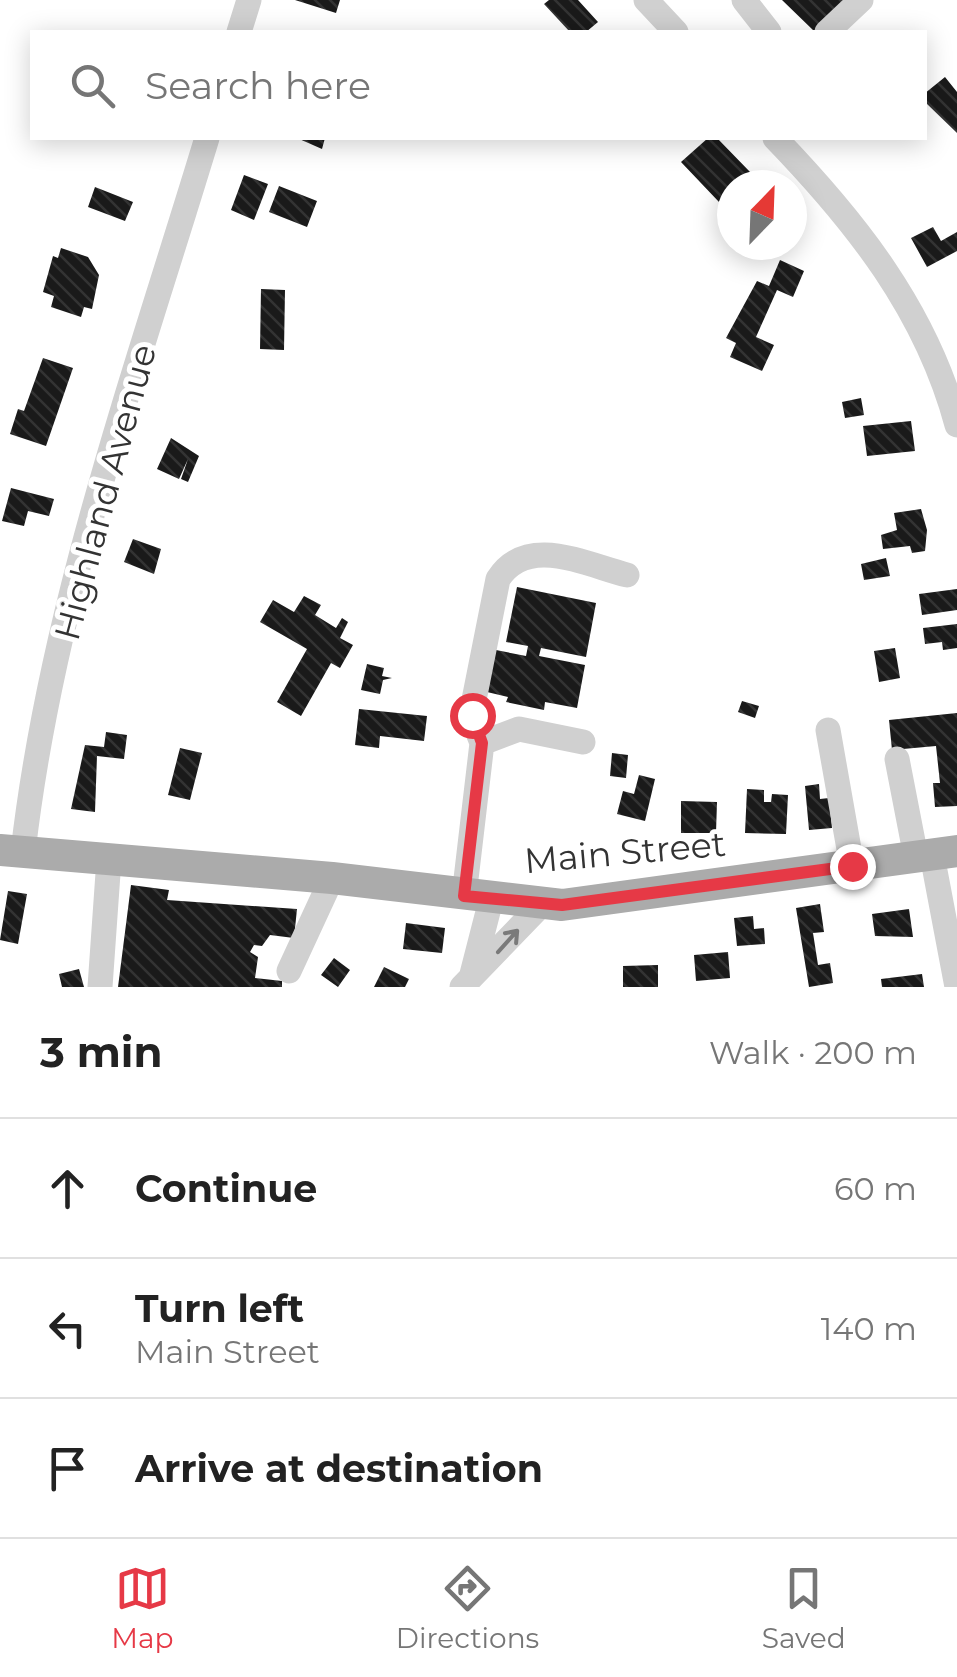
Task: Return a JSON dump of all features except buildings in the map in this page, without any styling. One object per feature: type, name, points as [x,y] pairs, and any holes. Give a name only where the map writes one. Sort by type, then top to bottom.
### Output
[{"type":"main road","name":"Main Street","points":[[12,851],[332,878],[541,905],[681,892],[935,854]]},
{"type":"street","points":[[240,30],[249,0]]},
{"type":"street","points":[[646,0],[674,30]]},
{"type":"street","points":[[744,0],[768,30]]},
{"type":"street","points":[[829,30],[861,0]]},
{"type":"street","name":"Highland Avenue","points":[[12,851],[96,502],[206,140]]},
{"type":"street","points":[[777,140],[853,222],[883,263],[938,367],[957,425]]},
{"type":"street","points":[[467,980],[478,898],[482,743],[472,715],[498,579],[507,564],[524,555],[543,554],[627,574]]},
{"type":"street","points":[[482,743],[518,730],[583,742]]},
{"type":"street","points":[[828,730],[852,866]]},
{"type":"street","points":[[897,759],[935,854],[956,987]]},
{"type":"street","points":[[100,987],[109,859]]},
{"type":"street","points":[[289,971],[332,878]]},
{"type":"street","points":[[467,980],[541,905]]},
{"type":"route","points":[[472,715],[482,743],[464,896],[562,905],[852,866]]}]
